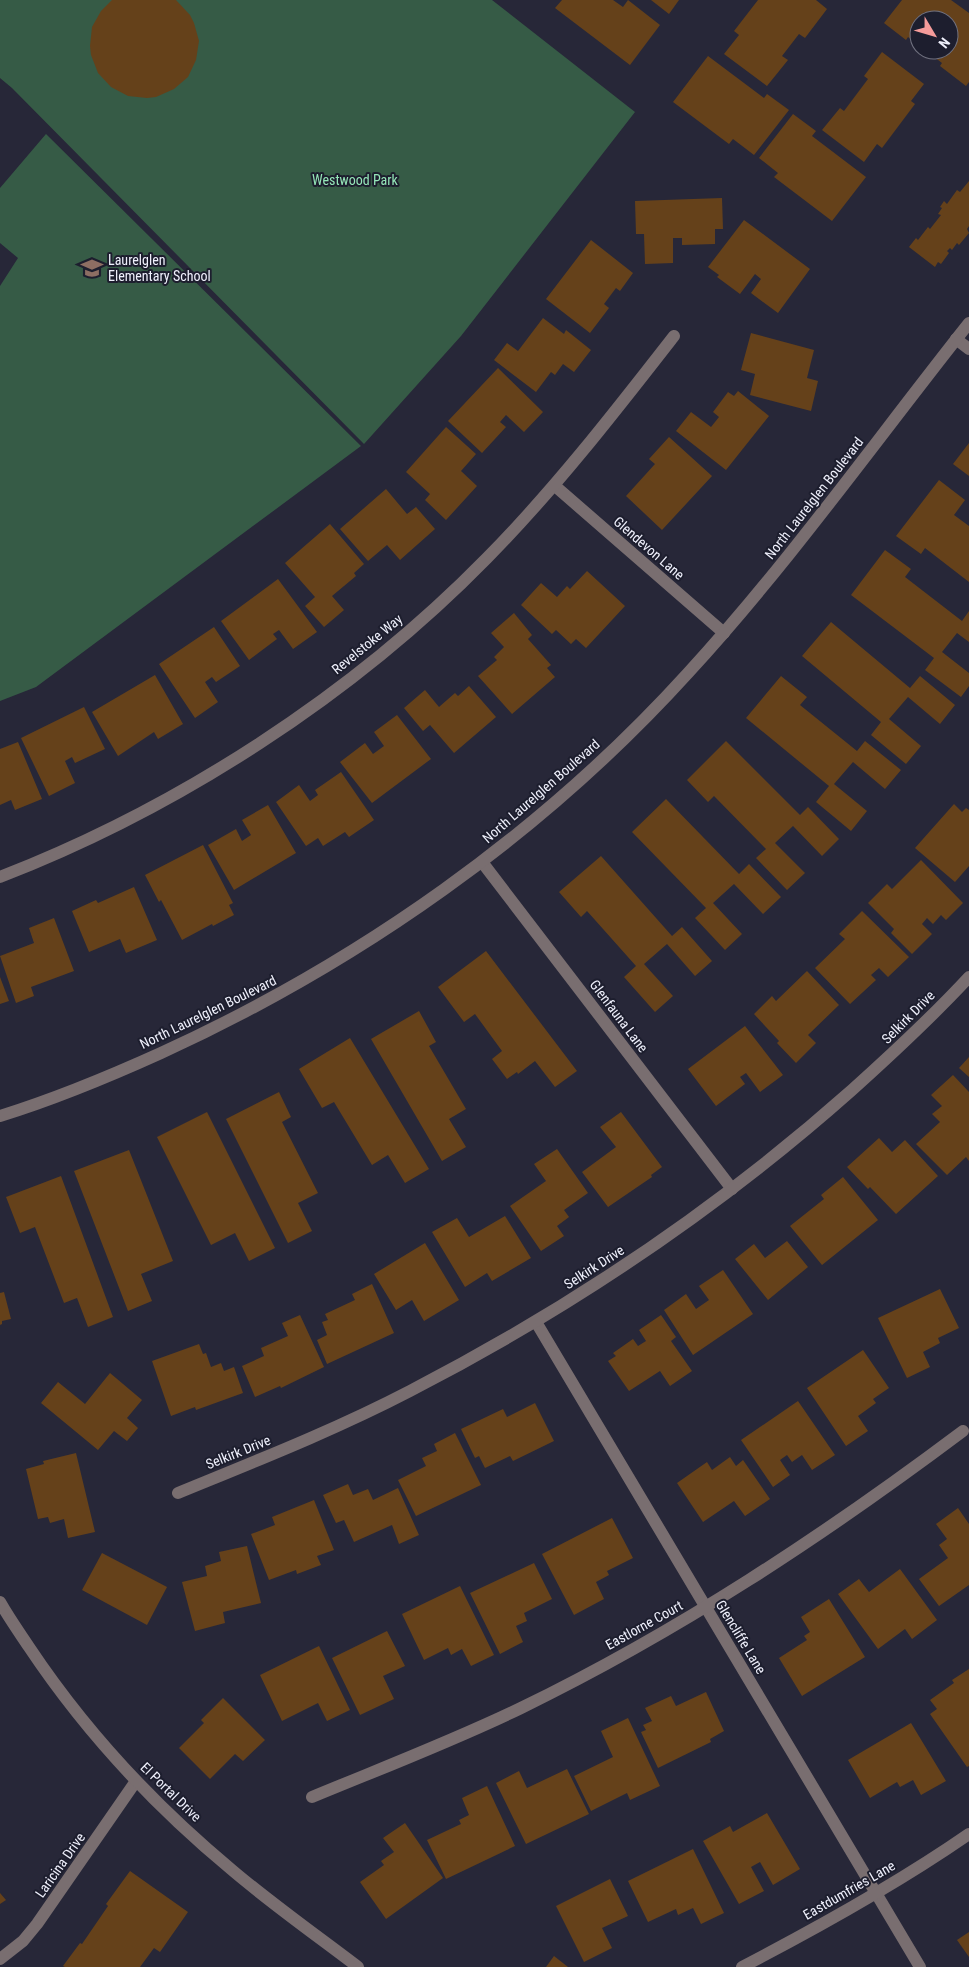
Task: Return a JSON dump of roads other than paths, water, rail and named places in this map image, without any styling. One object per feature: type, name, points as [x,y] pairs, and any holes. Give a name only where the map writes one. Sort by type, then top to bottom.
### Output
[{"type":"street","name":"North Laurelglen Boulevard","points":[[0,1116],[107,1078],[212,1030],[289,989],[363,944],[482,862],[551,805],[625,738],[686,676],[782,563],[969,323]]},
{"type":"street","name":"Revelstoke Way","points":[[0,877],[32,865],[100,834],[166,799],[233,760],[295,719],[375,659],[432,610],[486,559],[555,486],[674,336]]},
{"type":"street","points":[[956,339],[969,348]]},
{"type":"street","name":"Glendevon Lane","points":[[555,486],[724,633]]},
{"type":"street","name":"Glenfauna Lane","points":[[482,862],[732,1189]]},
{"type":"street","name":"Selkirk Drive","points":[[178,1493],[311,1438],[391,1401],[536,1322],[614,1273],[732,1189],[808,1128],[889,1056],[969,977]]},
{"type":"street","name":"Glencliffe Lane","points":[[536,1322],[920,1967]]},
{"type":"street","name":"Eastlorne Court","points":[[312,1797],[446,1742],[522,1707],[633,1649],[706,1608],[817,1537],[886,1489],[963,1431]]},
{"type":"street","name":"El Portal Drive","points":[[0,1602],[45,1670],[90,1729],[136,1781],[232,1870],[358,1967]]},
{"type":"street","name":"Laricina Drive","points":[[0,1959],[23,1941],[37,1924],[136,1781]]},
{"type":"street","name":"Eastdumfries Lane","points":[[742,1967],[876,1893],[969,1834]]},
{"type":"place","name":"Laurelglen Elementary School","points":[[92,268]]},
{"type":"park label","name":"Westwood Park","points":[[355,180]]}]
